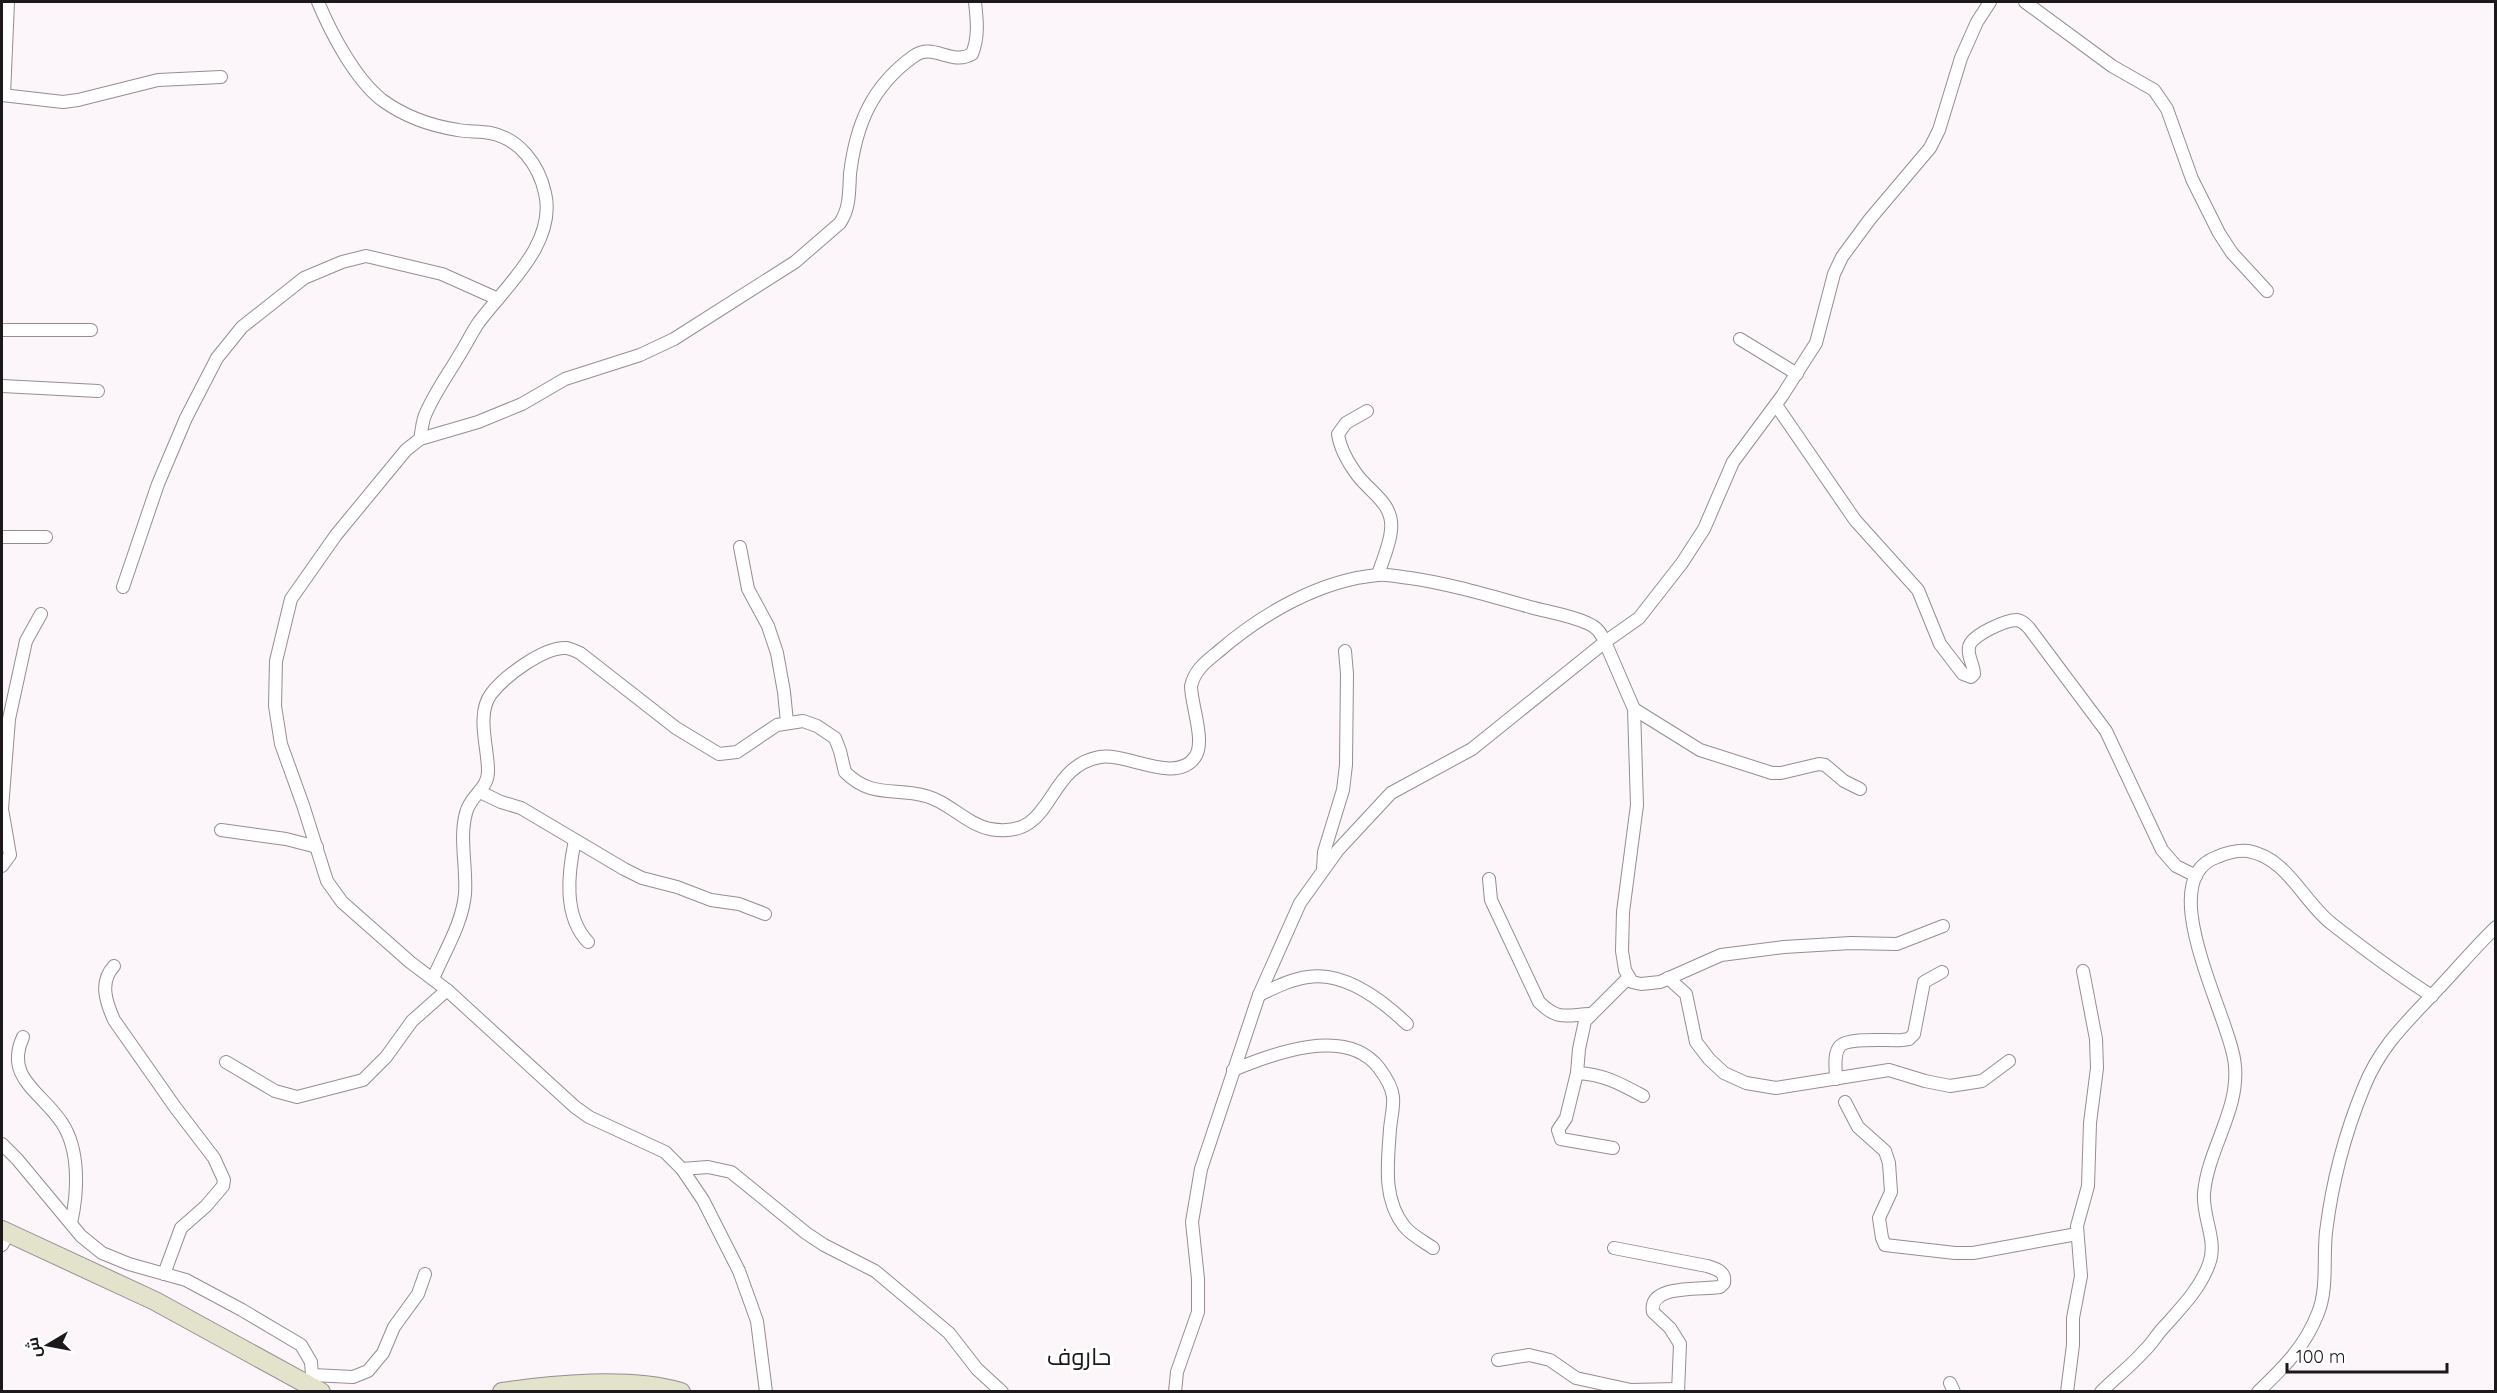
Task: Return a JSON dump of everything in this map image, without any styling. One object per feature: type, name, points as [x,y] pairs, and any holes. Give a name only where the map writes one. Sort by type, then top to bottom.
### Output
[{"type":"street","points":[[8,2],[3,95],[63,102],[158,80],[221,77]]},
{"type":"street","points":[[318,2],[345,54],[381,99],[434,125],[460,131],[492,133],[514,143],[526,153],[539,176],[546,195],[543,231],[522,272],[478,323],[425,414],[420,439]]},
{"type":"street","points":[[766,1392],[760,1335],[748,1296],[714,1218],[682,1169],[665,1152],[589,1117],[574,1107],[447,990],[342,902],[327,881],[277,729],[276,661],[291,599],[302,582],[336,535],[406,450],[420,439],[478,422],[522,404],[565,379],[640,355],[674,339],[795,262],[840,223],[848,208],[857,135],[869,104],[891,78],[918,53],[928,51],[959,59],[972,54],[976,45],[977,28],[975,2]]},
{"type":"street","points":[[1175,1392],[1177,1371],[1194,1330],[1198,1312],[1198,1279],[1192,1222],[1197,1187],[1259,995],[1300,903],[1323,869],[1391,793],[1472,749],[1605,642],[1639,618],[1677,569],[1704,529],[1733,462],[1776,405],[1816,343],[1834,274],[1842,257],[1870,219],[1930,148],[1942,122],[1961,58],[1977,22],[1990,2]]},
{"type":"street","points":[[2025,2],[2112,66],[2154,90],[2167,109],[2195,186],[2219,233],[2232,253],[2266,291]]},
{"type":"street","points":[[123,587],[158,484],[186,418],[217,358],[242,327],[304,278],[342,262],[366,256],[442,274],[498,299]]},
{"type":"street","points":[[2,330],[90,330]]},
{"type":"street","points":[[1740,339],[1797,374]]},
{"type":"street","points":[[2,386],[98,391]]},
{"type":"street","points":[[1776,405],[1855,520],[1918,590],[1940,644],[1963,674],[1971,676],[1974,674],[1968,650],[1973,639],[1992,628],[2016,620],[2023,621],[2106,731],[2162,850],[2176,866],[2196,876]]},
{"type":"street","points":[[1367,411],[1346,423],[1338,434],[1343,450],[1359,477],[1386,506],[1390,516],[1391,531],[1378,575]]},
{"type":"street","points":[[2,537],[46,537]]},
{"type":"street","points":[[740,547],[748,589],[768,626],[777,653],[787,722]]},
{"type":"street","points":[[433,979],[461,913],[465,877],[463,823],[470,800],[486,784],[488,772],[485,706],[490,694],[530,660],[555,649],[567,648],[580,653],[676,728],[719,754],[737,752],[770,730],[787,722],[804,721],[835,738],[845,772],[864,787],[898,794],[923,795],[939,800],[978,825],[1004,830],[1029,825],[1040,816],[1062,780],[1070,771],[1088,760],[1117,756],[1164,768],[1187,764],[1195,758],[1200,748],[1191,686],[1194,676],[1205,663],[1235,636],[1285,606],[1348,580],[1378,575],[1425,580],[1462,588],[1587,623],[1601,633],[1634,709],[1637,805],[1623,912],[1622,951],[1628,978],[1632,982],[1641,984],[1660,982],[1721,955],[1784,947],[1851,943],[1897,944],[1943,926]]},
{"type":"street","points":[[2,866],[10,855],[2,809],[9,719],[27,641],[41,614]]},
{"type":"street","points":[[1323,869],[1324,852],[1343,790],[1346,765],[1345,651]]},
{"type":"street","points":[[1634,709],[1700,750],[1772,773],[1825,765],[1844,781],[1860,789]]},
{"type":"street","points":[[480,792],[520,808],[642,878],[677,887],[711,900],[739,904],[765,914]]},
{"type":"street","points":[[221,830],[286,839],[317,847]]},
{"type":"street","points":[[575,840],[570,883],[571,908],[580,933],[588,942]]},
{"type":"street","points":[[2101,1392],[2144,1352],[2182,1308],[2200,1281],[2211,1255],[2204,1191],[2227,1119],[2235,1084],[2235,1064],[2223,1018],[2193,930],[2190,900],[2201,866],[2213,858],[2237,851],[2247,851],[2258,855],[2290,877],[2331,924],[2395,972],[2432,996]]},
{"type":"street","points":[[1489,879],[1491,900],[1539,1002],[1550,1012],[1561,1016],[1590,1014]]},
{"type":"street","points":[[2258,1392],[2286,1366],[2298,1351],[2310,1332],[2322,1302],[2326,1233],[2333,1188],[2346,1136],[2364,1086],[2384,1048],[2496,927]]},
{"type":"street","points":[[114,966],[108,973],[105,986],[114,1020],[214,1158],[224,1180],[223,1186],[206,1206],[181,1228],[164,1274]]},
{"type":"street","points":[[2067,1392],[2072,1357],[2073,1318],[2081,1276],[2077,1234],[2079,1215],[2088,1186],[2090,1123],[2097,1068],[2096,1039],[2083,971]]},
{"type":"street","points":[[1836,1079],[1837,1054],[1840,1046],[1849,1041],[1909,1039],[1914,1034],[1924,982],[1942,972]]},
{"type":"street","points":[[1259,995],[1308,976],[1323,976],[1360,988],[1407,1024]]},
{"type":"street","points":[[1613,1148],[1561,1139],[1558,1130],[1566,1118],[1577,1073],[1582,1030],[1590,1014],[1628,978]]},
{"type":"street","points":[[1668,978],[1686,994],[1696,1042],[1709,1059],[1724,1072],[1746,1083],[1776,1088],[1889,1070],[1925,1082],[1950,1086],[1982,1081],[2009,1061]]},
{"type":"street","points":[[226,1062],[289,1096],[311,1095],[363,1080],[376,1068],[412,1021],[447,990]]},
{"type":"street","points":[[23,1037],[17,1056],[20,1074],[63,1123],[69,1137],[75,1179],[75,1205],[71,1223]]},
{"type":"street","points":[[1233,1070],[1288,1051],[1327,1046],[1356,1052],[1376,1064],[1388,1082],[1393,1097],[1387,1173],[1391,1201],[1404,1226],[1433,1248]]},
{"type":"street","points":[[1577,1073],[1610,1078],[1643,1096]]},
{"type":"street","points":[[1845,1101],[1858,1127],[1885,1151],[1889,1163],[1891,1192],[1879,1218],[1882,1238],[1886,1245],[1973,1253],[2077,1234]]},
{"type":"street","points":[[2,1144],[18,1159],[30,1177],[81,1236],[102,1253],[129,1264],[186,1280],[293,1340],[301,1345],[311,1362],[314,1384]]},
{"type":"street","points":[[682,1169],[708,1167],[731,1172],[824,1245],[875,1271],[949,1333],[977,1369],[1002,1392]]},
{"type":"street","points":[[4,1236],[155,1301],[314,1384],[353,1377],[368,1371],[382,1353],[394,1328],[418,1294],[425,1274]]},
{"type":"street","points":[[1498,1360],[1528,1355],[1550,1360],[1576,1378],[1631,1390],[1677,1390],[1680,1344],[1670,1328],[1653,1312],[1653,1300],[1657,1295],[1670,1292],[1720,1287],[1724,1283],[1723,1274],[1707,1266],[1614,1248]]},
{"type":"street","points":[[502,1392],[558,1385],[617,1384],[668,1388],[681,1392]]},
{"type":"district","name":"حاروف","points":[[1079,1356]]}]
